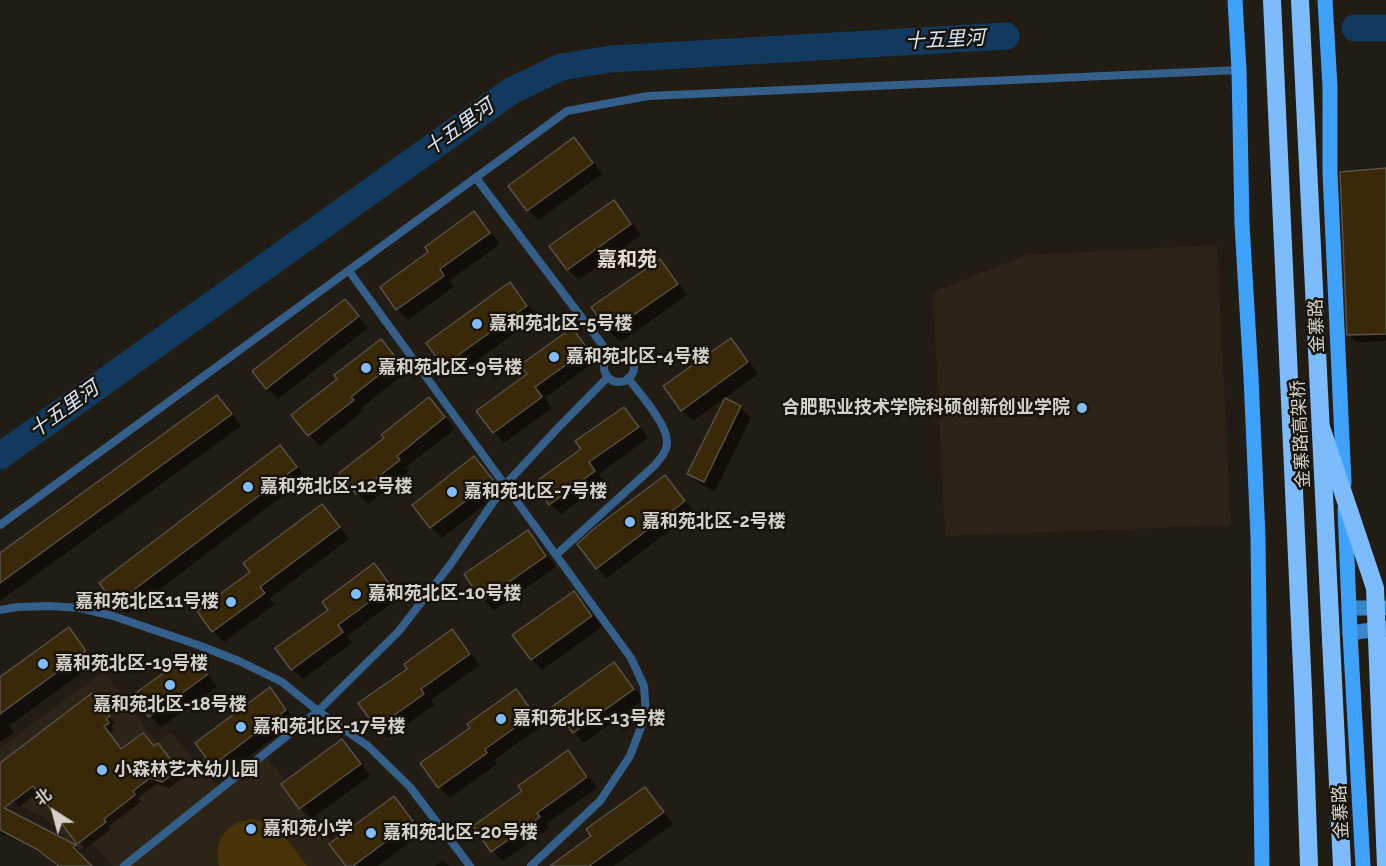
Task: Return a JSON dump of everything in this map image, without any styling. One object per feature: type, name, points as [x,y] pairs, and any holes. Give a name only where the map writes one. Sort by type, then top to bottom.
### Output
[{"type":"highway","name":"金寨路高架桥","points":[[1272,0],[1309,866]]},
{"type":"highway","name":"金寨路高架桥","points":[[1300,0],[1342,866]]},
{"type":"highway","points":[[1321,427],[1375,588],[1386,866]]},
{"type":"highway","points":[[1302,866],[1307,828]]},
{"type":"main road","points":[[1236,0],[1242,224],[1258,537],[1262,866]]},
{"type":"main road","name":"金寨路","points":[[1325,0],[1330,87],[1330,173],[1350,633],[1363,866]]},
{"type":"street","points":[[1349,608],[1386,608]]},
{"type":"street","points":[[1350,633],[1386,628]]},
{"type":"lane","points":[[0,525],[567,111],[648,96],[1239,70]]},
{"type":"lane","points":[[476,178],[610,355]]},
{"type":"lane","points":[[349,271],[631,658],[644,686],[646,714],[630,756],[600,801],[531,866]]},
{"type":"lane","points":[[623,352],[631,358],[634,368],[628,378],[616,381],[608,377],[604,364],[610,355],[623,352]]},
{"type":"lane","points":[[124,866],[318,711],[399,631],[450,565],[506,485],[608,377]]},
{"type":"lane","points":[[556,555],[654,466],[664,453],[667,442],[665,430],[628,378]]},
{"type":"lane","points":[[0,610],[50,606],[80,608],[112,616],[198,645],[239,661],[282,682],[368,746],[410,787],[470,866]]},
{"type":"shaded area","name":"合肥职业技术学院科硕创新创业学院","points":[[1217,245],[1231,525],[945,536],[933,292],[1027,255]]},
{"type":"shaded area","name":"小森林艺术幼儿园","points":[[104,671],[157,743],[171,732],[223,792],[267,757],[351,866],[113,866],[92,843],[79,851],[46,819],[0,794],[0,748]]},
{"type":"shaded area","points":[[252,819],[262,821],[277,830],[307,866],[219,866],[218,848],[224,834],[235,824]]},
{"type":"building","points":[[574,137],[593,163],[527,211],[508,186]]},
{"type":"building","points":[[1386,168],[1386,334],[1347,335],[1340,172]]},
{"type":"building","points":[[614,200],[631,224],[567,270],[549,246]]},
{"type":"building","points":[[474,211],[490,233],[440,269],[444,276],[396,310],[380,287],[428,252],[425,247]]},
{"type":"building","points":[[660,259],[678,284],[609,332],[591,307]]},
{"type":"building","name":"嘉和苑北区-5号楼","points":[[510,282],[527,306],[443,366],[426,343]]},
{"type":"building","points":[[345,299],[359,316],[266,389],[252,371]]},
{"type":"building","points":[[572,328],[588,349],[535,387],[542,397],[493,433],[476,411],[527,374],[520,365]]},
{"type":"building","points":[[731,338],[748,362],[681,411],[663,386]]},
{"type":"building","points":[[381,339],[398,360],[351,397],[354,400],[308,436],[291,415],[337,379],[334,375]]},
{"type":"building","points":[[217,395],[232,414],[0,583],[0,553]]},
{"type":"building","points":[[429,397],[445,417],[397,456],[400,460],[356,494],[339,473],[384,438],[381,435]]},
{"type":"building","points":[[725,398],[741,406],[704,482],[687,474]]},
{"type":"building","points":[[624,407],[639,427],[589,462],[595,471],[549,505],[534,483],[581,449],[575,441]]},
{"type":"building","points":[[280,445],[297,467],[115,604],[99,583]]},
{"type":"building","name":"嘉和苑北区-7号楼","points":[[474,456],[493,480],[430,528],[412,505]]},
{"type":"building","name":"嘉和苑北区-2号楼","points":[[665,475],[685,501],[596,569],[577,544]]},
{"type":"building","points":[[322,504],[340,527],[260,587],[265,593],[212,632],[197,611],[250,572],[243,563]]},
{"type":"building","points":[[528,530],[546,556],[482,601],[464,574]]},
{"type":"building","points":[[374,563],[391,586],[338,625],[343,632],[291,670],[275,648],[328,610],[322,602]]},
{"type":"building","points":[[574,591],[592,616],[531,660],[512,635]]},
{"type":"building","name":"嘉和苑北区-19号楼","points":[[69,627],[86,651],[0,714],[0,677]]},
{"type":"building","points":[[452,629],[470,654],[421,689],[424,694],[376,728],[358,703],[407,669],[404,664]]},
{"type":"building","name":"嘉和苑北区-18号楼","points":[[191,653],[207,675],[149,717],[133,695]]},
{"type":"building","points":[[614,662],[634,689],[573,733],[553,706]]},
{"type":"building","name":"嘉和苑北区-17号楼","points":[[270,687],[286,710],[212,766],[195,743]]},
{"type":"building","points":[[516,689],[534,714],[485,749],[487,753],[438,788],[420,763],[470,728],[467,724]]},
{"type":"building","points":[[92,693],[110,716],[106,719],[109,723],[104,726],[121,749],[143,733],[154,746],[158,743],[171,760],[169,763],[176,772],[162,782],[150,778],[133,791],[135,795],[104,819],[106,822],[77,844],[33,786],[4,808],[76,845],[73,847],[92,866],[59,866],[38,850],[0,830],[0,763]]},
{"type":"building","points":[[342,739],[361,764],[299,809],[281,784]]},
{"type":"building","points":[[568,750],[587,777],[537,813],[540,817],[491,852],[473,826],[522,791],[518,786]]},
{"type":"building","points":[[645,787],[664,812],[589,866],[550,866],[591,836],[586,829]]},
{"type":"building","name":"嘉和苑北区-20号楼","points":[[394,796],[413,821],[353,866],[346,866],[329,844]]},
{"type":"waterway","name":"十五里河","points":[[1355,28],[1386,28]]},
{"type":"waterway","name":"十五里河","points":[[0,456],[511,91],[561,67],[611,59],[1006,36]]},
{"type":"place","name":"嘉和苑北区-5号楼","points":[[477,324]]},
{"type":"place","name":"嘉和苑北区-4号楼","points":[[554,357]]},
{"type":"place","name":"嘉和苑北区-9号楼","points":[[366,368]]},
{"type":"place","name":"合肥职业技术学院科硕创新创业学院","points":[[1082,408]]},
{"type":"place","name":"嘉和苑北区-12号楼","points":[[248,487]]},
{"type":"place","name":"嘉和苑北区-7号楼","points":[[452,492]]},
{"type":"place","name":"嘉和苑北区-2号楼","points":[[630,522]]},
{"type":"place","name":"嘉和苑北区-10号楼","points":[[356,594]]},
{"type":"place","name":"嘉和苑北区11号楼","points":[[231,602]]},
{"type":"place","name":"嘉和苑北区-19号楼","points":[[43,664]]},
{"type":"place","name":"嘉和苑北区-18号楼","points":[[170,685]]},
{"type":"place","name":"嘉和苑北区-13号楼","points":[[501,719]]},
{"type":"place","name":"嘉和苑北区-17号楼","points":[[241,727]]},
{"type":"place","name":"小森林艺术幼儿园","points":[[102,770]]},
{"type":"place","name":"嘉和苑小学","points":[[251,829]]},
{"type":"place","name":"嘉和苑北区-20号楼","points":[[371,833]]},
{"type":"district","name":"嘉和苑","points":[[627,260]]}]
